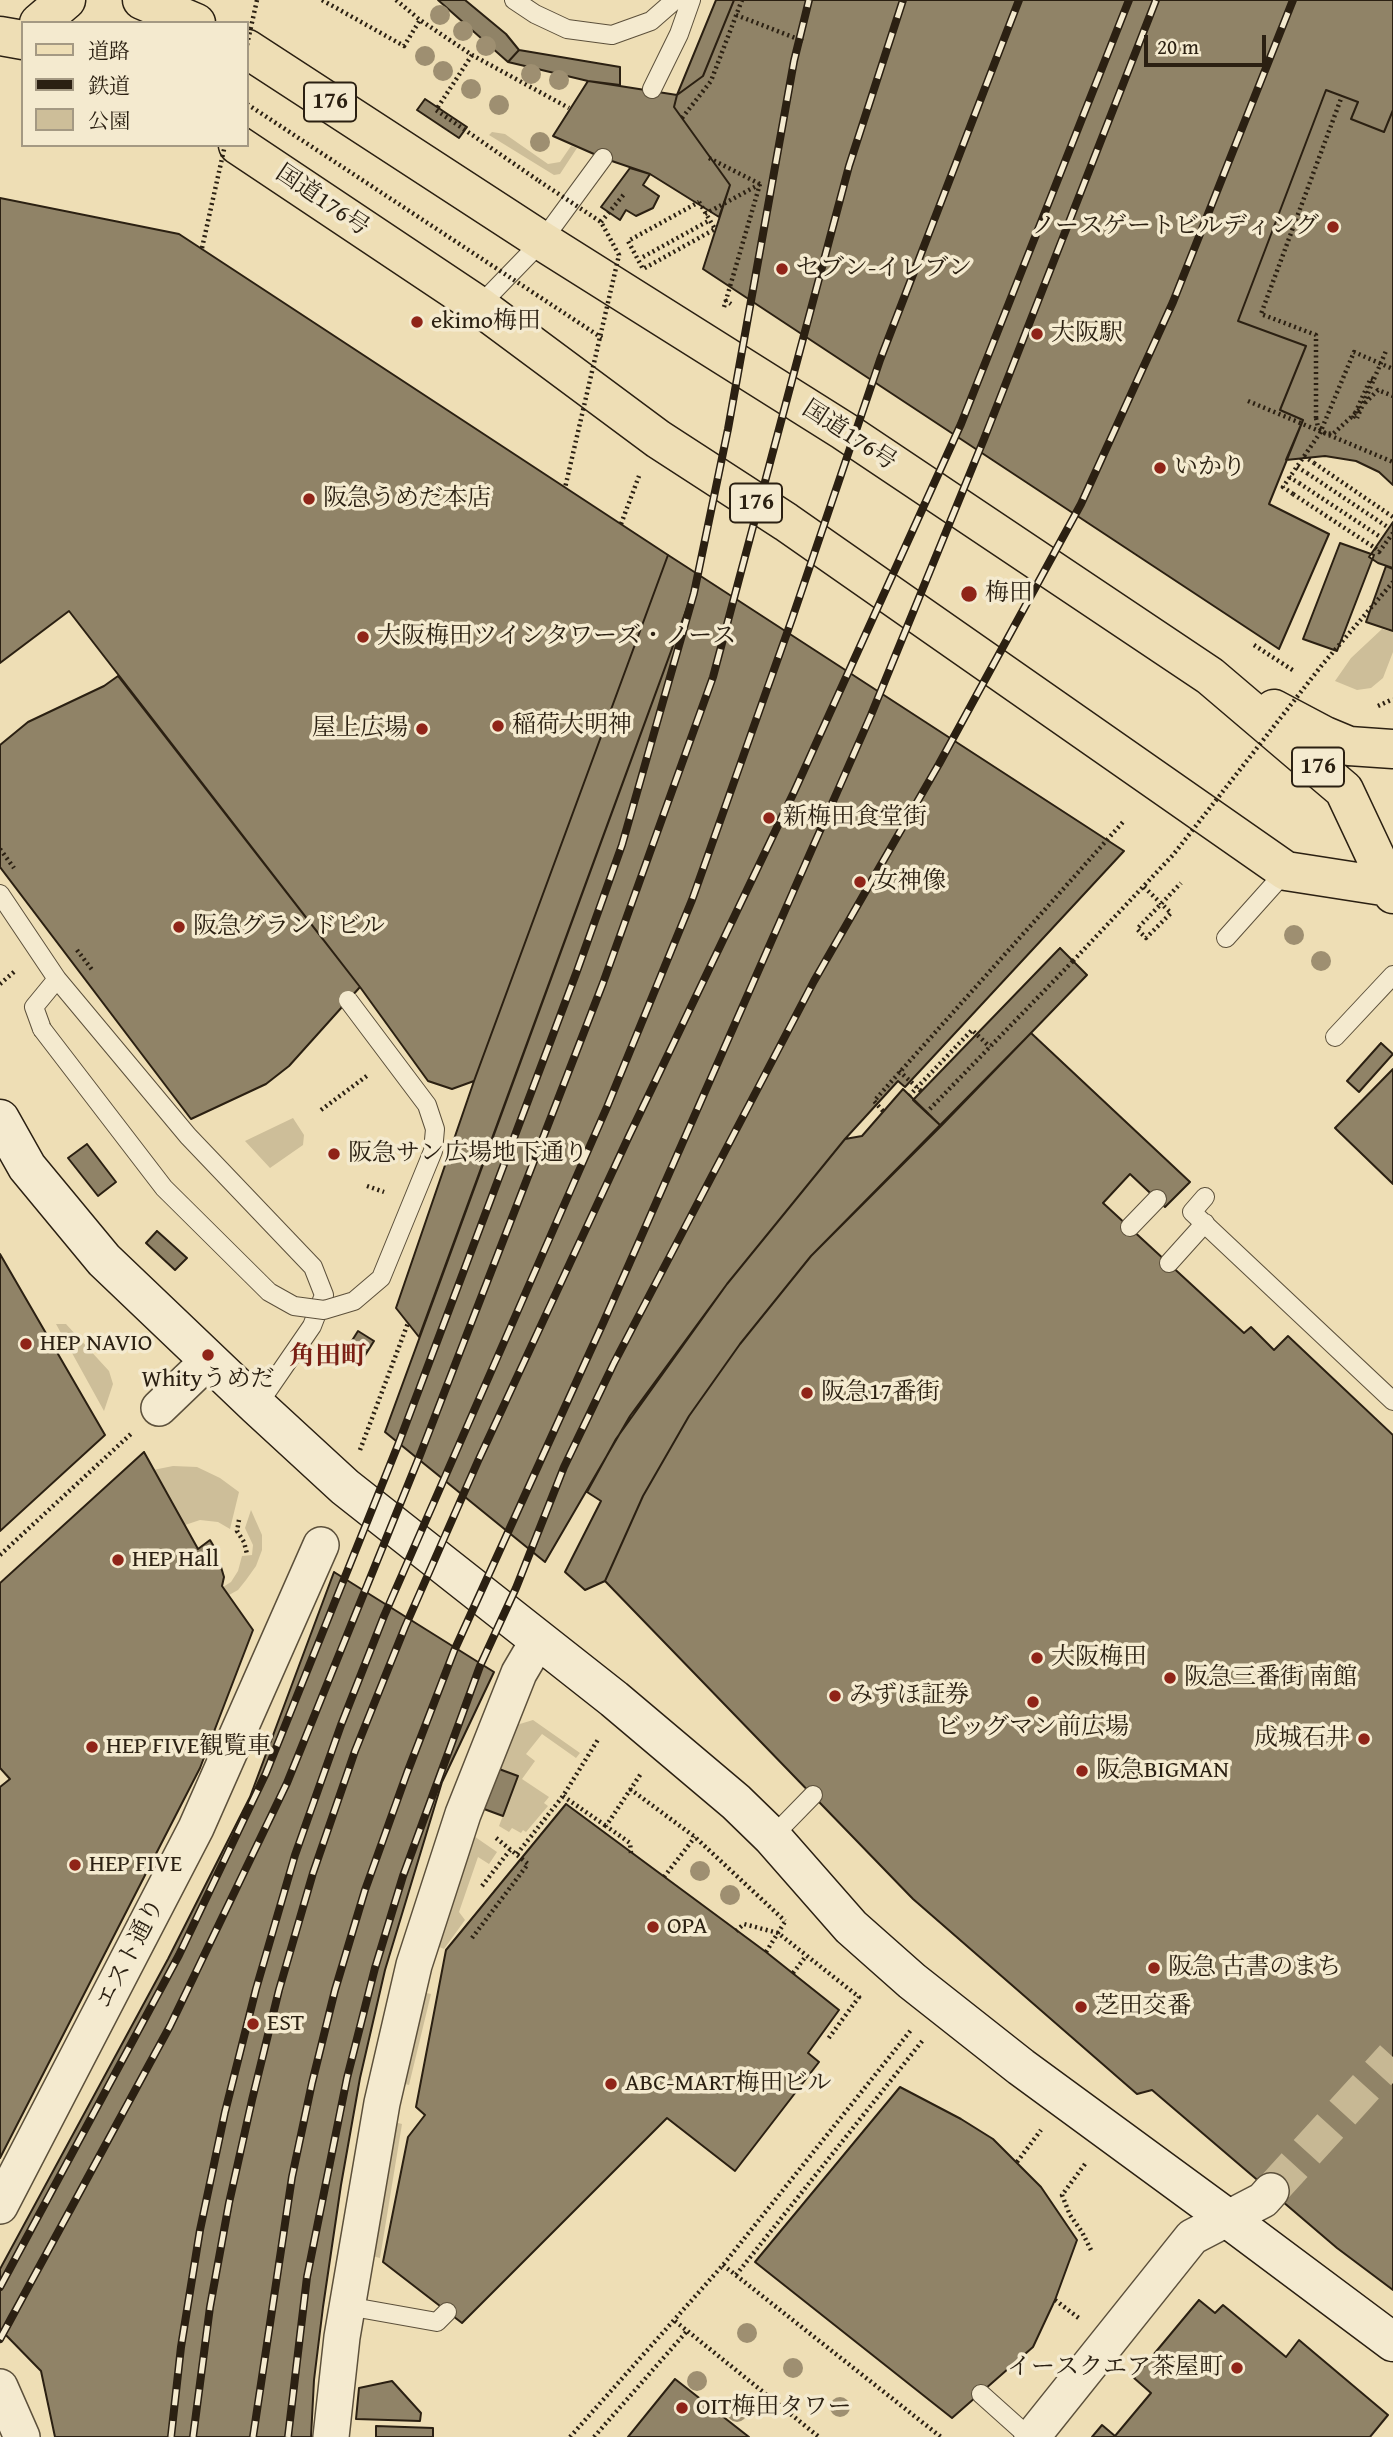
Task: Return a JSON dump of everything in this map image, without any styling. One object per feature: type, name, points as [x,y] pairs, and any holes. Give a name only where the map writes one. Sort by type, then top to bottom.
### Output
[{"type":"main road","points":[[37,21],[66,0]]},
{"type":"main road","points":[[142,0],[191,13]]},
{"type":"main road","name":"国道176号","points":[[248,48],[542,241],[844,431],[1210,676],[1344,790],[1392,887]]},
{"type":"main road","name":"国道176号","points":[[241,147],[479,306],[658,439],[786,522],[1286,871],[1392,887]]},
{"type":"main road","points":[[1210,676],[1349,746],[1393,749]]},
{"type":"street","points":[[0,1119],[27,1167],[104,1260],[345,1487],[539,1639],[716,1785],[772,1837],[851,1927],[912,1981],[1021,2067],[1393,2342]]},
{"type":"street","points":[[159,1408],[209,1360]]},
{"type":"street","name":"エスト通り","points":[[0,2206],[197,1828],[321,1545]]},
{"type":"street","points":[[331,2437],[347,2306],[382,2104],[414,1965],[463,1814],[519,1673],[539,1639]]},
{"type":"street","points":[[1031,2437],[1192,2237],[1263,2200],[1271,2191]]},
{"type":"street","points":[[0,2387],[22,2437]]},
{"type":"lane","points":[[514,0],[535,14],[567,29],[612,35],[651,21],[675,0]]},
{"type":"lane","points":[[652,89],[679,34],[691,0]]},
{"type":"lane","points":[[479,306],[542,241],[603,158]]},
{"type":"lane","points":[[1226,938],[1286,871]]},
{"type":"lane","points":[[0,894],[57,979],[188,1136],[313,1267],[324,1295],[312,1326],[257,1406]]},
{"type":"lane","points":[[1335,1037],[1393,975]]},
{"type":"lane","points":[[57,979],[34,1007],[42,1029],[164,1188],[269,1292],[294,1306],[324,1310],[354,1301],[381,1278],[433,1151],[435,1129],[426,1105],[348,1000]]},
{"type":"lane","points":[[1205,1197],[1192,1212],[1393,1401]]},
{"type":"lane","points":[[1130,1227],[1157,1199]]},
{"type":"lane","points":[[1169,1264],[1205,1223]]},
{"type":"lane","points":[[772,1837],[813,1795]]},
{"type":"lane","points":[[347,2306],[437,2322],[447,2312]]},
{"type":"lane","points":[[981,2394],[1031,2437]]},
{"type":"path","points":[[248,42],[257,0]]},
{"type":"path","points":[[323,0],[404,47],[420,20]]},
{"type":"path","points":[[396,0],[420,20],[472,55],[569,108]]},
{"type":"path","points":[[682,118],[711,81],[742,0]]},
{"type":"path","points":[[736,15],[803,41]]},
{"type":"path","points":[[472,55],[436,110],[601,222],[619,255],[602,338],[565,488]]},
{"type":"path","points":[[1342,96],[1261,314],[1315,335],[1318,427],[1325,433],[1333,434],[1378,390],[1393,396]]},
{"type":"path","points":[[248,105],[602,338]]},
{"type":"path","points":[[202,248],[225,147]]},
{"type":"path","points":[[709,158],[761,184]]},
{"type":"path","points":[[705,214],[761,184]]},
{"type":"path","points":[[723,310],[761,184]]},
{"type":"path","points":[[601,222],[625,192]]},
{"type":"path","points":[[633,237],[699,202],[715,229],[650,265]]},
{"type":"path","points":[[645,256],[708,221]]},
{"type":"path","points":[[725,300],[732,304]]},
{"type":"path","points":[[1355,418],[1371,378],[1374,379],[1386,351]]},
{"type":"path","points":[[1297,467],[1392,533],[1385,540],[1380,552],[1283,487],[1320,433],[1354,352],[1393,369]]},
{"type":"path","points":[[1248,401],[1393,461]]},
{"type":"path","points":[[1304,456],[1393,517]]},
{"type":"path","points":[[621,524],[639,476]]},
{"type":"path","points":[[1289,477],[1385,540]]},
{"type":"path","points":[[926,1113],[1173,855],[1322,665],[1393,582]]},
{"type":"path","points":[[1254,645],[1295,671]]},
{"type":"path","points":[[1305,678],[1315,685]]},
{"type":"path","points":[[1378,706],[1393,699]]},
{"type":"path","points":[[883,1111],[874,1101],[1123,822]]},
{"type":"path","points":[[1144,887],[1153,895],[1162,904],[1171,913],[1146,938],[1137,929],[1154,910],[1163,901],[1181,883]]},
{"type":"path","points":[[909,1096],[919,1089],[923,1080],[972,1030],[990,1047]]},
{"type":"path","points":[[321,1110],[373,1071]]},
{"type":"path","points":[[900,1071],[919,1089]]},
{"type":"path","points":[[358,1457],[408,1323]]},
{"type":"path","points":[[0,1555],[159,1408]]},
{"type":"path","points":[[239,1520],[237,1531],[247,1554]]},
{"type":"path","points":[[517,1854],[563,1796],[601,1734]]},
{"type":"path","points":[[606,1826],[645,1769]]},
{"type":"path","points":[[631,1790],[695,1838],[785,1922]]},
{"type":"path","points":[[563,1796],[630,1843],[631,1853]]},
{"type":"path","points":[[472,1938],[528,1864],[495,1837]]},
{"type":"path","points":[[664,1877],[695,1838]]},
{"type":"path","points":[[482,1887],[510,1850]]},
{"type":"path","points":[[736,1931],[744,1924],[778,1933],[859,1997],[828,2039]]},
{"type":"path","points":[[766,1952],[778,1933]]},
{"type":"path","points":[[793,1973],[806,1956]]},
{"type":"path","points":[[570,2437],[723,2265],[914,2027]]},
{"type":"path","points":[[736,2275],[926,2036]]},
{"type":"path","points":[[1017,2162],[1044,2126]]},
{"type":"path","points":[[1088,2159],[1062,2195],[1070,2215],[1091,2249]]},
{"type":"path","points":[[723,2265],[940,2437]]},
{"type":"path","points":[[1055,2300],[1084,2322]]},
{"type":"path","points":[[675,2321],[819,2437]]},
{"type":"path","points":[[594,2437],[687,2331]]},
{"type":"green space","points":[[492,132],[505,134],[548,164],[560,162],[571,146],[577,148],[560,174],[554,175],[489,135]]},
{"type":"green space","points":[[1382,629],[1393,632],[1393,652],[1383,678],[1371,688],[1357,690],[1335,681],[1351,658]]},
{"type":"green space","points":[[293,1118],[304,1135],[303,1145],[270,1168],[245,1141]]},
{"type":"green space","points":[[56,1324],[66,1324],[109,1371],[113,1384],[104,1411]]},
{"type":"green space","points":[[173,1466],[197,1467],[220,1478],[239,1492],[230,1529],[218,1522],[200,1520],[185,1525],[153,1470]]},
{"type":"green space","points":[[251,1510],[262,1535],[262,1550],[256,1566],[246,1580],[238,1590],[229,1595],[223,1587],[231,1582],[238,1571],[242,1556],[252,1555],[253,1545],[245,1528]]},
{"type":"green space","points":[[533,1720],[580,1753],[576,1758],[542,1734],[526,1754],[535,1761],[522,1779],[549,1797],[544,1803],[548,1806],[526,1832],[523,1830],[521,1833],[512,1828],[509,1832],[499,1826],[518,1776],[499,1769],[510,1727]]},
{"type":"green space","points":[[468,1832],[497,1852],[489,1864],[478,1857],[459,1912],[465,1920],[444,1949],[435,1945]]},
{"type":"green space","points":[[422,1992],[431,1994],[409,2085],[401,2083]]},
{"type":"green space","points":[[394,2122],[402,2124],[380,2258],[372,2256]]},
{"type":"building","points":[[438,0],[465,0],[506,34],[519,50],[508,62]]},
{"type":"building","points":[[716,0],[734,0],[703,76],[677,95]]},
{"type":"building","name":"大阪駅","points":[[734,0],[1393,0],[1393,110],[1384,132],[1351,119],[1358,102],[1326,90],[1238,321],[1306,346],[1280,410],[1303,420],[1269,504],[1329,534],[1279,649],[703,269],[730,185],[674,107],[677,95],[703,76]]},
{"type":"building","points":[[519,50],[620,67],[620,85],[588,81],[508,62]]},
{"type":"building","points":[[588,81],[677,95],[674,107],[730,185],[719,217],[650,174],[603,158],[553,136]]},
{"type":"building","name":"ノースゲートビルディング","points":[[1326,90],[1358,102],[1351,119],[1384,132],[1393,110],[1393,485],[1379,472],[1356,461],[1325,456],[1286,460],[1303,420],[1280,410],[1306,346],[1238,321]]},
{"type":"building","points":[[425,99],[467,127],[459,138],[417,110]]},
{"type":"building","points":[[630,168],[650,174],[643,185],[659,196],[653,208],[636,216],[626,210],[620,220],[601,207]]},
{"type":"building","name":"大阪梅田ツインタワーズ・ノース","points":[[0,198],[179,234],[668,555],[474,1081],[452,1089],[428,1081],[360,987],[69,611],[0,663]]},
{"type":"building","points":[[1393,522],[1393,568],[1369,557]]},
{"type":"building","points":[[1340,543],[1374,555],[1337,651],[1303,639]]},
{"type":"building","points":[[668,555],[699,575],[419,1337],[396,1308],[474,1081]]},
{"type":"building","points":[[1386,566],[1393,569],[1393,631],[1366,622]]},
{"type":"building","points":[[699,575],[1124,851],[905,1087],[898,1081],[845,1139],[727,1284],[630,1416],[545,1562],[385,1432]]},
{"type":"building","name":"阪急グランドビル","points":[[118,676],[360,987],[289,1066],[266,1084],[191,1119],[0,867],[0,745],[28,722],[104,686]]},
{"type":"building","points":[[1060,948],[1087,975],[941,1126],[913,1100]]},
{"type":"building","name":"大阪梅田","points":[[1031,1033],[1190,1182],[1165,1207],[1130,1174],[1103,1203],[1244,1333],[1251,1327],[1274,1350],[1288,1336],[1393,1435],[1393,2290],[1337,2248],[1152,2090],[1137,2094],[913,1899],[605,1581],[643,1496],[689,1416],[740,1344],[811,1256]]},
{"type":"building","points":[[1381,1043],[1393,1054],[1359,1092],[1347,1081]]},
{"type":"building","points":[[1393,1069],[1393,1184],[1335,1128]]},
{"type":"building","points":[[903,1089],[941,1126],[811,1256],[740,1344],[689,1416],[643,1496],[605,1581],[585,1590],[565,1572],[601,1501],[587,1492],[616,1439],[727,1284],[845,1139],[862,1136]]},
{"type":"building","points":[[87,1144],[116,1182],[98,1196],[68,1158]]},
{"type":"building","points":[[157,1231],[187,1258],[175,1270],[146,1243]]},
{"type":"building","name":"HEP NAVIO","points":[[0,1254],[105,1435],[0,1531]]},
{"type":"building","points":[[358,1331],[374,1341],[359,1365],[343,1355]]},
{"type":"building","name":"HEP FIVE","points":[[144,1452],[198,1549],[210,1540],[224,1577],[222,1586],[253,1630],[200,1768],[0,2158],[0,1787],[10,1779],[0,1768],[0,1583]]},
{"type":"building","name":"EST","points":[[334,1572],[494,1672],[442,1782],[385,1970],[360,2078],[341,2185],[314,2380],[311,2437],[55,2437],[41,2371],[0,2329],[0,2269],[168,1959],[250,1797]]},
{"type":"building","points":[[499,1769],[518,1776],[503,1816],[484,1809]]},
{"type":"building","name":"ABC-MART梅田ビル","points":[[566,1804],[766,1952],[839,2010],[808,2053],[819,2062],[735,2171],[667,2118],[462,2323],[383,2262],[408,2137],[425,2115],[416,2107],[446,1950]]},
{"type":"building","points":[[900,2087],[993,2139],[1041,2187],[1077,2240],[1055,2300],[1033,2347],[952,2418],[755,2262]]},
{"type":"building","name":"イースクエア茶屋町","points":[[1199,2300],[1215,2313],[1223,2305],[1286,2357],[1299,2340],[1388,2415],[1370,2437],[1092,2437],[1102,2425],[1115,2436],[1151,2393],[1134,2378]]},
{"type":"building","name":"OIT梅田タワー","points":[[675,2379],[749,2437],[628,2437]]},
{"type":"building","points":[[392,2381],[421,2413],[420,2421],[356,2419],[359,2388]]},
{"type":"building","points":[[376,2426],[433,2428],[433,2437],[376,2437]]},
{"type":"tunnel","points":[[1271,2191],[1393,2057]]},
{"type":"railway","points":[[0,2287],[179,1955],[266,1773],[398,1445],[622,845],[694,593],[728,429],[794,61],[809,0]]},
{"type":"railway","points":[[0,2339],[170,2026],[287,1783],[420,1455],[603,983],[713,677],[849,166],[903,0]]},
{"type":"railway","points":[[171,2437],[181,2347],[200,2230],[225,2112],[256,1989],[295,1855],[341,1725],[384,1616],[607,1107],[692,900],[880,360],[1019,0]]},
{"type":"railway","points":[[193,2437],[210,2307],[252,2100],[279,1990],[313,1873],[355,1751],[405,1627],[478,1461],[629,1136],[794,792],[961,424],[1129,0]]},
{"type":"railway","points":[[253,2437],[292,2177],[312,2083],[335,1990],[365,1890],[407,1773],[454,1651],[604,1321],[871,715],[984,439],[1156,0]]},
{"type":"railway","points":[[288,2437],[307,2277],[347,2078],[375,1968],[403,1876],[480,1666],[516,1588],[564,1467],[614,1363],[814,981],[939,764],[1081,504],[1173,302],[1293,0]]},
{"type":"place","name":"ノースゲートビルディング","points":[[1333,227]]},
{"type":"place","name":"セブン-イレブン","points":[[782,269]]},
{"type":"place","name":"ekimo梅田","points":[[417,322]]},
{"type":"place","name":"大阪駅","points":[[1037,334]]},
{"type":"place","name":"いかり","points":[[1160,468]]},
{"type":"place","name":"阪急うめだ本店","points":[[309,499]]},
{"type":"place","name":"梅田","points":[[969,594]]},
{"type":"place","name":"大阪梅田ツインタワーズ・ノース","points":[[363,637]]},
{"type":"place","name":"稲荷大明神","points":[[498,726]]},
{"type":"place","name":"屋上広場","points":[[422,729]]},
{"type":"place","name":"新梅田食堂街","points":[[769,818]]},
{"type":"place","name":"女神像","points":[[860,882]]},
{"type":"place","name":"阪急グランドビル","points":[[179,927]]},
{"type":"place","name":"阪急サン広場地下通り","points":[[334,1154]]},
{"type":"place","name":"HEP NAVIO","points":[[26,1344]]},
{"type":"place","name":"Whityうめだ","points":[[208,1355]]},
{"type":"place","name":"阪急17番街","points":[[807,1393]]},
{"type":"place","name":"HEP Hall","points":[[118,1560]]},
{"type":"place","name":"大阪梅田","points":[[1037,1658]]},
{"type":"place","name":"阪急三番街 南館","points":[[1170,1678]]},
{"type":"place","name":"みずほ証券","points":[[835,1696]]},
{"type":"place","name":"ビッグマン前広場","points":[[1033,1702]]},
{"type":"place","name":"成城石井","points":[[1364,1739]]},
{"type":"place","name":"HEP FIVE観覧車","points":[[92,1747]]},
{"type":"place","name":"阪急BIGMAN","points":[[1082,1771]]},
{"type":"place","name":"HEP FIVE","points":[[75,1865]]},
{"type":"place","name":"OPA","points":[[653,1927]]},
{"type":"place","name":"阪急 古書のまち","points":[[1154,1968]]},
{"type":"place","name":"芝田交番","points":[[1081,2007]]},
{"type":"place","name":"EST","points":[[253,2024]]},
{"type":"place","name":"ABC-MART梅田ビル","points":[[611,2084]]},
{"type":"place","name":"イースクエア茶屋町","points":[[1237,2368]]},
{"type":"place","name":"OIT梅田タワー","points":[[682,2408]]},
{"type":"district","name":"角田町","points":[[328,1357]]}]
